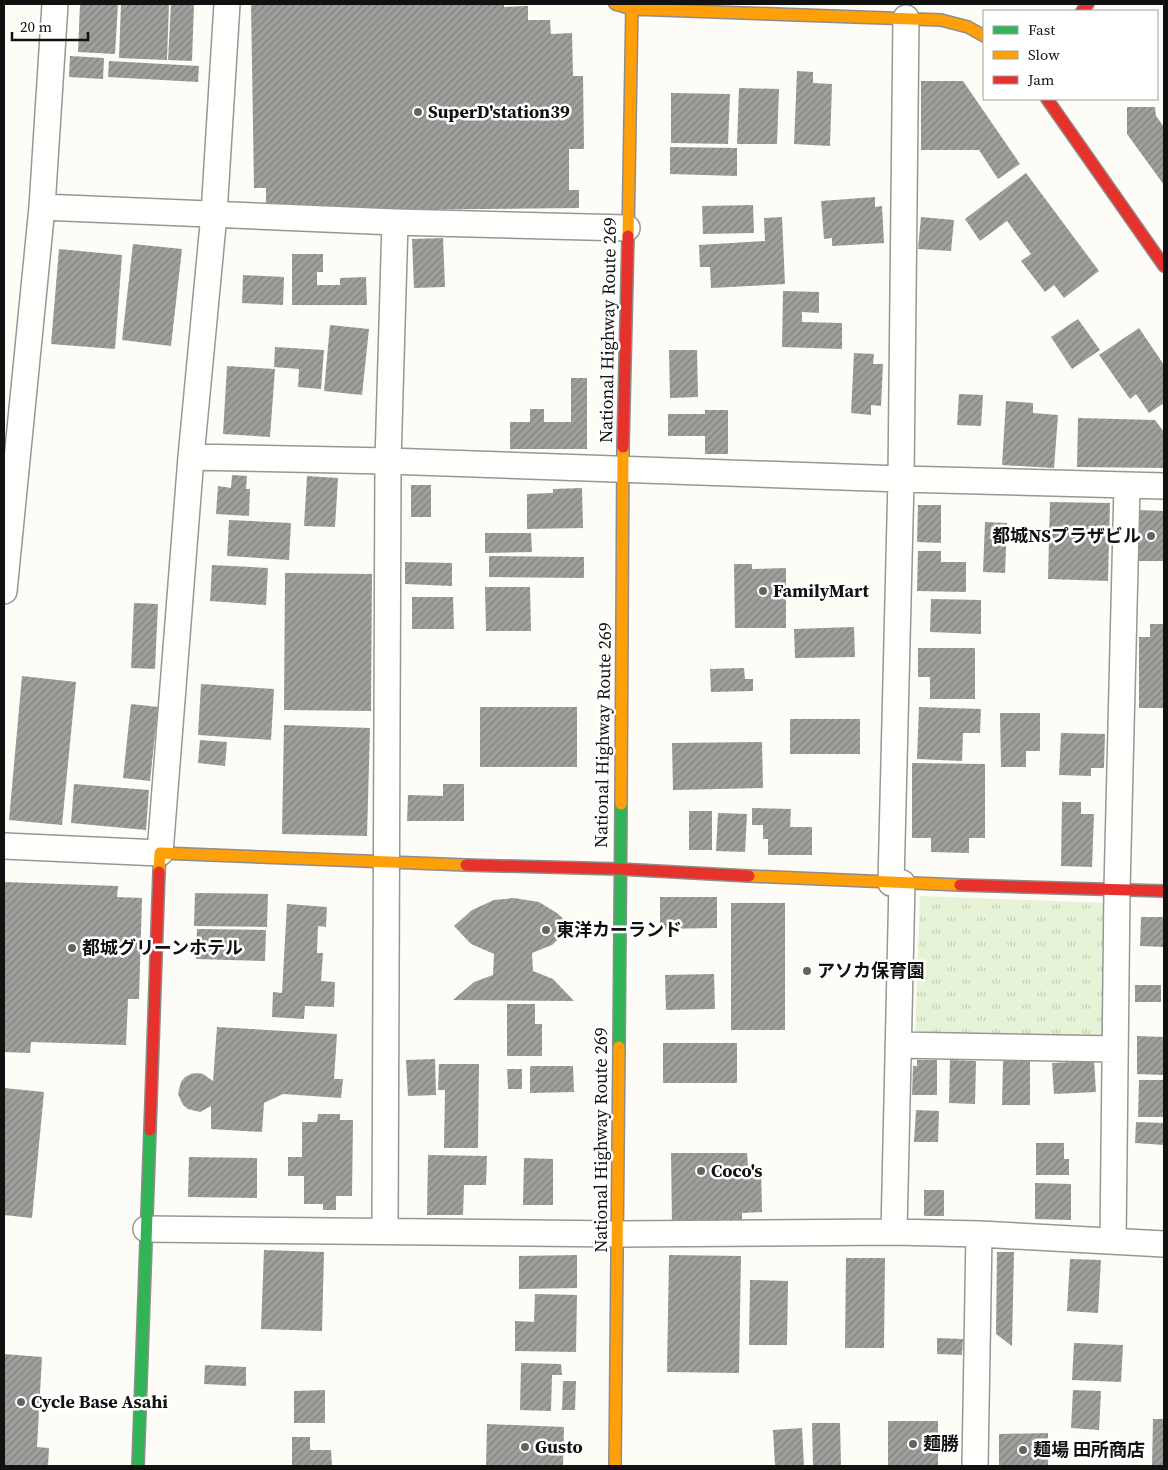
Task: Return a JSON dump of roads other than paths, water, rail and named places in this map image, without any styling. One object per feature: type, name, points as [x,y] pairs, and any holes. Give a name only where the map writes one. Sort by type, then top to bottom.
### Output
[{"type":"main road","points":[[615,4],[941,20],[968,27],[983,35]]},
{"type":"main road","name":"National Highway Route 269","points":[[615,1466],[623,469],[630,5]]},
{"type":"main road","points":[[1048,100],[1164,266]]},
{"type":"main road","points":[[138,1466],[160,853],[386,863],[619,870],[897,883],[1164,891]]},
{"type":"street","points":[[4,591],[42,207],[54,4]]},
{"type":"street","points":[[4,846],[160,853],[191,458],[214,214],[227,4]]},
{"type":"street","points":[[894,1232],[898,1045],[897,883],[906,18]]},
{"type":"street","points":[[42,207],[395,222],[627,228]]},
{"type":"street","points":[[385,1230],[388,461],[395,222]]},
{"type":"street","points":[[191,458],[388,461],[1164,486]]},
{"type":"street","points":[[1113,1240],[1117,889],[1128,486]]},
{"type":"street","points":[[898,1045],[1115,1049]]},
{"type":"street","points":[[146,1229],[385,1230],[618,1234],[894,1232],[979,1234],[1164,1244]]},
{"type":"street","points":[[975,1466],[979,1234]]},
{"type":"place","name":"SuperD'station39","points":[[418,112]]},
{"type":"place","name":"都城NSプラザビル","points":[[1151,536]]},
{"type":"place","name":"FamilyMart","points":[[763,591]]},
{"type":"place","name":"東洋カーランド","points":[[546,930]]},
{"type":"place","name":"都城グリーンホテル","points":[[72,948]]},
{"type":"place","name":"アソカ保育園","points":[[807,971]]},
{"type":"place","name":"Coco's","points":[[701,1171]]},
{"type":"place","name":"Cycle Base Asahi","points":[[21,1402]]},
{"type":"place","name":"麺勝","points":[[913,1444]]},
{"type":"place","name":"Gusto","points":[[525,1447]]},
{"type":"place","name":"麺場 田所商店","points":[[1023,1450]]}]
